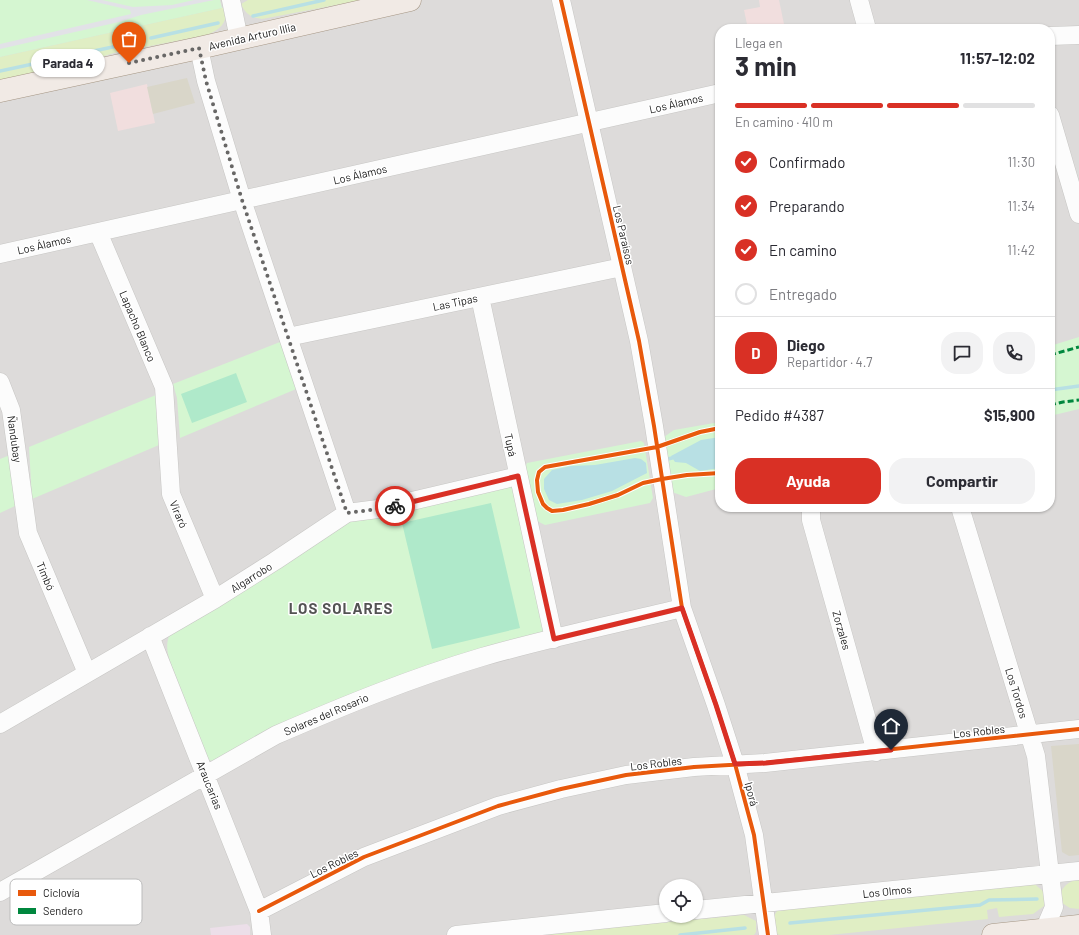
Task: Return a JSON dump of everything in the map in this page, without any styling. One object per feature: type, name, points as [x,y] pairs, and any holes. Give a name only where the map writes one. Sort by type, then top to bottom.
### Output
[{"type":"main road","name":"Avenida Arturo Illia","points":[[0,91],[410,0]]},
{"type":"main road","points":[[993,935],[1043,932],[1079,926]]},
{"type":"street","points":[[231,0],[239,39]]},
{"type":"street","name":"Los Paraísos","points":[[561,0],[639,341],[661,475]]},
{"type":"street","points":[[859,0],[866,24]]},
{"type":"street","points":[[1055,36],[1079,35]]},
{"type":"street","points":[[199,48],[206,81],[242,200],[347,513]]},
{"type":"street","name":"Los Álamos","points":[[0,254],[715,94]]},
{"type":"street","points":[[1055,132],[1079,214]]},
{"type":"street","name":"Lapacho Blanco","points":[[98,232],[164,387],[166,423]]},
{"type":"street","name":"Las Tipas","points":[[288,337],[622,267]]},
{"type":"street","name":"Tupá","points":[[480,297],[554,639]]},
{"type":"street","name":"Ñandubay","points":[[0,382],[11,410],[20,475]]},
{"type":"street","name":"Viraró","points":[[166,423],[171,494],[215,598]]},
{"type":"street","name":"Timbó","points":[[20,475],[28,533],[87,673]]},
{"type":"street","name":"Iporá","points":[[661,475],[682,608],[735,764],[754,835],[768,935]]},
{"type":"street","name":"Algarrobo","points":[[0,724],[215,598],[275,561],[347,513],[378,509],[518,476]]},
{"type":"street","name":"Zorzales","points":[[811,512],[811,520],[876,752]]},
{"type":"street","name":"Los Tordos","points":[[962,512],[1036,756],[1054,907],[1043,932]]},
{"type":"street","name":"Solares del Rosario","points":[[23,879],[276,735],[372,695],[483,657],[682,608]]},
{"type":"street","name":"Araucarias","points":[[150,636],[260,911],[262,935]]},
{"type":"street","name":"Los Robles","points":[[260,911],[364,857],[498,806],[561,789],[626,776],[694,767],[766,763],[1079,729]]},
{"type":"street","name":"Los Olmos","points":[[703,909],[1079,871]]},
{"type":"street","name":"Solares del Rosario","points":[[0,892],[10,886]]},
{"type":"street","points":[[456,935],[659,914]]},
{"type":"shaded area","points":[[0,0],[1079,0],[1079,935],[0,935]]},
{"type":"shaded area","points":[[87,0],[102,0],[133,7],[172,5],[194,0],[214,0],[141,15],[119,22],[0,49],[0,44],[131,14],[130,10]]},
{"type":"shaded area","points":[[759,0],[779,0],[784,24],[747,24],[744,10],[760,7]]},
{"type":"shaded area","points":[[187,78],[195,103],[153,114],[147,87]]},
{"type":"shaded area","points":[[147,84],[155,123],[118,131],[110,93]]},
{"type":"shaded area","points":[[1079,744],[1079,855],[1069,856],[1062,852],[1051,746]]},
{"type":"shaded area","points":[[247,924],[250,927],[250,935],[211,935],[210,928]]},
{"type":"green space","points":[[0,0],[220,0],[222,8],[0,57]]},
{"type":"green space","points":[[248,0],[362,0],[262,19],[252,16],[244,10],[241,4]]},
{"type":"green space","points":[[226,7],[226,17],[220,27],[207,35],[114,53],[72,66],[0,82],[0,57]]},
{"type":"green space","points":[[1079,337],[1079,409],[1055,415],[1055,344]]},
{"type":"green space","points":[[285,340],[301,387],[180,438],[177,398],[173,384]]},
{"type":"green space","points":[[236,373],[247,402],[192,423],[181,394]]},
{"type":"green space","points":[[156,395],[159,445],[32,499],[29,447]]},
{"type":"green space","points":[[715,423],[715,489],[686,497],[672,492],[664,437],[674,430]]},
{"type":"green space","points":[[641,441],[644,443],[653,498],[650,503],[545,525],[537,521],[525,469],[527,463]]},
{"type":"green space","points":[[10,455],[15,506],[0,513],[0,459]]},
{"type":"green space","points":[[514,485],[544,632],[218,762],[209,760],[205,756],[169,658],[167,645],[169,636],[351,518]]},
{"type":"green space","points":[[491,503],[520,628],[432,649],[402,523]]},
{"type":"green space","points":[[1079,879],[1079,909],[1070,908],[1062,903],[1060,893],[1068,884]]},
{"type":"green space","points":[[1032,882],[1044,892],[1044,906],[1033,914],[999,917],[997,908],[987,910],[988,919],[829,935],[780,935],[773,933],[771,921],[777,911]]},
{"type":"green space","points":[[744,915],[756,921],[756,932],[754,935],[531,935],[659,923],[703,923],[703,919]]},
{"type":"water","points":[[715,438],[715,469],[700,471],[686,463],[675,462],[671,456],[701,440]]},
{"type":"water","points":[[635,458],[641,459],[646,463],[647,473],[612,491],[582,500],[557,504],[549,500],[544,489],[544,479],[552,470],[571,466],[595,465]]},
{"type":"waterway","points":[[253,16],[324,0]]},
{"type":"waterway","points":[[151,38],[218,23]]},
{"type":"waterway","points":[[0,71],[136,42]]},
{"type":"waterway","points":[[1055,389],[1079,386]]},
{"type":"waterway","points":[[668,459],[676,457]]},
{"type":"waterway","points":[[790,923],[980,905],[989,900],[1037,899]]},
{"type":"waterway","points":[[680,935],[745,928]]},
{"type":"marked path","points":[[1055,354],[1079,347]]},
{"type":"marked path","points":[[1055,404],[1079,400]]},
{"type":"cycle path","points":[[561,0],[639,341],[654,426],[682,608],[735,764],[754,835],[768,935]]},
{"type":"cycle path","points":[[715,429],[700,432],[657,447],[545,467],[539,472],[537,480],[538,492],[543,504],[552,511],[589,504],[618,495],[643,483],[687,475],[715,473]]},
{"type":"cycle path","points":[[259,911],[364,857],[498,806],[561,789],[626,775],[694,767],[765,763],[1079,729]]},
{"type":"way so far","points":[[129,63],[199,48],[206,81],[242,200],[347,513],[364,512],[395,506]]},
{"type":"place","name":"Parada 4","points":[[129,63]]},
{"type":"district","name":"LOS SOLARES","points":[[341,608]]},
{"type":"route","points":[[395,506],[518,476],[554,639],[682,608],[735,764],[766,763],[891,750]]}]
